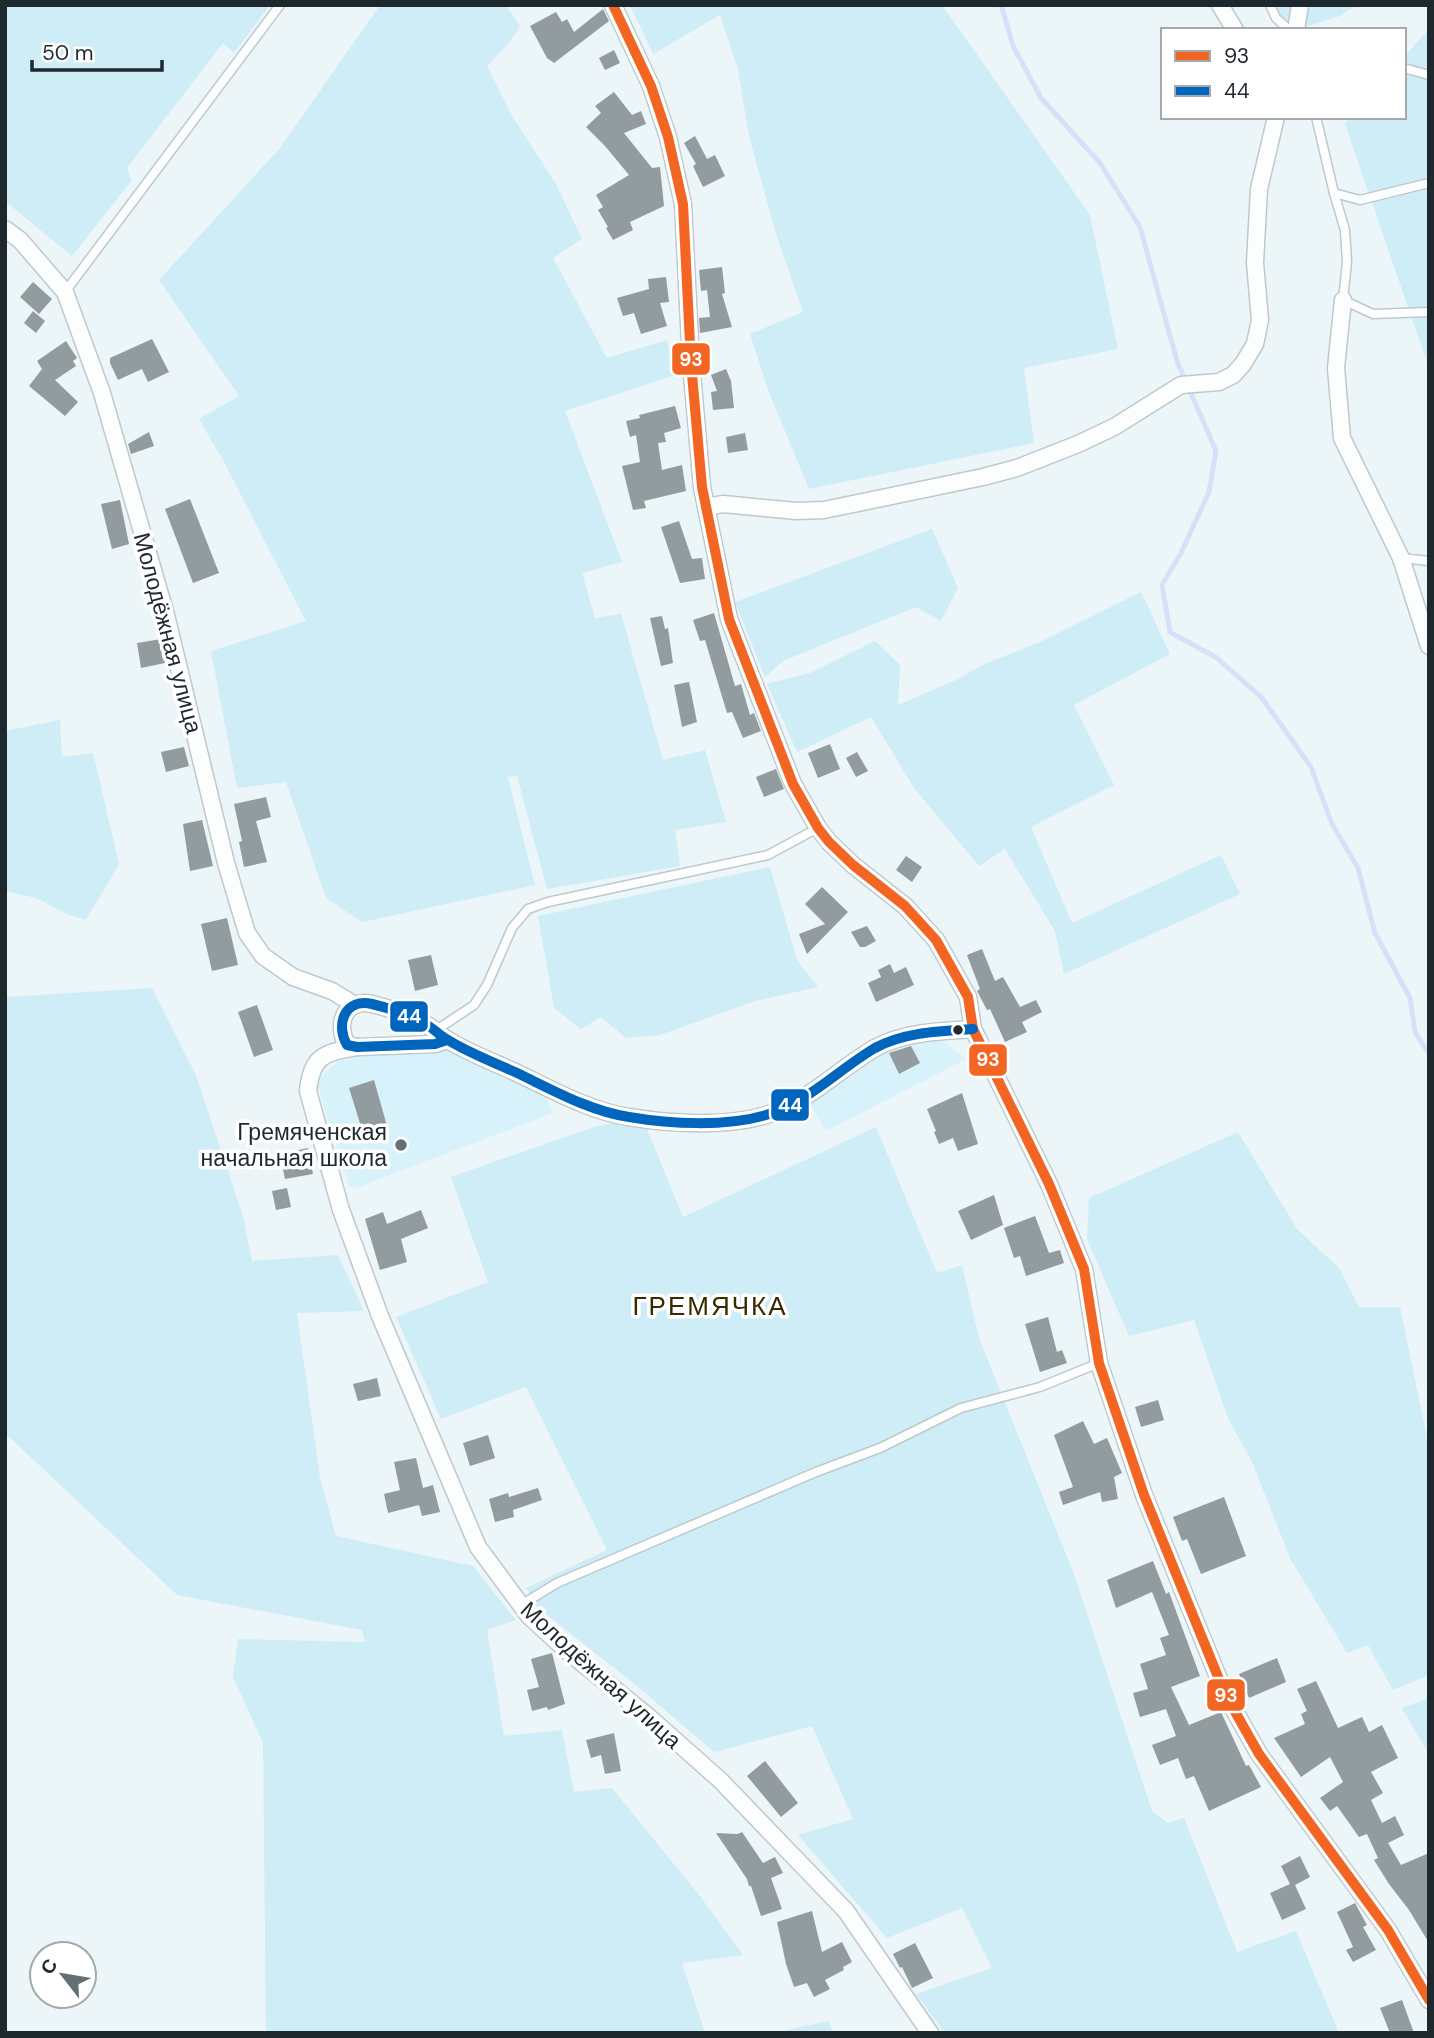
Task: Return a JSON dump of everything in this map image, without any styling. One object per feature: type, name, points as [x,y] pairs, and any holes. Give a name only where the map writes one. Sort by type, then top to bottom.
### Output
[{"type":"street","points":[[613,5],[651,86],[668,136],[683,204],[691,363],[706,507],[729,619],[793,784],[818,828],[845,857],[905,906],[936,940],[968,997],[973,1029],[1049,1184],[1084,1269],[1099,1363],[1144,1495],[1225,1694],[1259,1754],[1388,1930],[1429,2000]]},
{"type":"street","points":[[1220,5],[1234,28]]},
{"type":"street","points":[[1296,28],[1300,5]]},
{"type":"street","points":[[706,507],[723,504],[796,511],[824,510],[983,477],[1017,468],[1078,444],[1114,427],[1181,384],[1220,382],[1233,375],[1255,344],[1260,320],[1255,263],[1259,189],[1276,119]]},
{"type":"street","name":"Молодёжная улица","points":[[5,229],[20,240],[65,292],[102,393],[162,602],[226,863],[247,933],[263,956],[293,977],[332,991],[355,1005]]},
{"type":"street","points":[[1343,300],[1336,368],[1342,438],[1401,558],[1429,646]]},
{"type":"street","points":[[441,1036],[435,1044],[357,1047],[347,1045],[341,1035],[340,1024],[346,1012],[355,1005],[369,1003],[428,1025],[441,1036],[574,1100],[627,1117],[701,1123],[767,1115],[797,1101],[876,1048],[901,1038],[929,1031],[973,1029]]},
{"type":"street","name":"Молодёжная улица","points":[[357,1047],[327,1053],[315,1063],[308,1091],[341,1210],[380,1316],[436,1442],[478,1547],[521,1605],[565,1649],[650,1718],[720,1780],[846,1911],[930,2033]]},
{"type":"lane","points":[[65,292],[280,5]]},
{"type":"lane","points":[[1269,5],[1276,18],[1287,28]]},
{"type":"lane","points":[[1406,69],[1429,75]]},
{"type":"lane","points":[[1316,119],[1345,230],[1348,262],[1343,300],[1373,314],[1429,312]]},
{"type":"lane","points":[[1334,192],[1360,200],[1429,183]]},
{"type":"lane","points":[[1401,558],[1429,561]]},
{"type":"lane","points":[[441,1036],[474,1005],[487,985],[512,928],[528,909],[548,902],[768,855],[818,828]]},
{"type":"lane","points":[[521,1605],[557,1583],[816,1472],[880,1448],[961,1408],[1040,1387],[1099,1363]]},
{"type":"shaded area","points":[[5,5],[270,5],[234,53],[223,43],[127,168],[132,180],[72,256],[5,201]]},
{"type":"shaded area","points":[[380,5],[506,5],[520,26],[509,43],[487,66],[512,116],[556,184],[582,239],[553,258],[607,358],[667,340],[675,375],[565,411],[622,562],[582,573],[595,618],[621,614],[663,760],[705,750],[726,822],[675,830],[680,866],[547,889],[517,776],[508,777],[535,885],[362,922],[326,898],[286,782],[237,788],[211,651],[306,621],[199,419],[239,396],[159,280],[280,148]]},
{"type":"shaded area","points":[[630,5],[942,5],[1090,215],[1118,349],[1024,368],[1034,443],[809,489],[768,390],[750,334],[803,312],[775,231],[749,136],[738,69],[720,15],[653,54]]},
{"type":"shaded area","points":[[1269,5],[1357,5],[1340,16],[1301,28],[1288,28]]},
{"type":"shaded area","points":[[1429,29],[1429,368],[1345,124],[1349,119],[1406,119],[1406,55]]},
{"type":"shaded area","points":[[932,529],[958,588],[941,621],[916,607],[783,661],[765,677],[735,602]]},
{"type":"shaded area","points":[[1141,592],[1170,654],[1074,705],[1114,785],[1031,827],[1072,923],[1221,855],[1240,894],[1064,974],[1055,931],[1005,849],[979,866],[914,788],[871,717],[797,752],[767,684],[810,673],[875,641],[900,665],[898,705],[956,680],[987,663],[1040,642]]},
{"type":"shaded area","points":[[60,720],[62,757],[93,753],[119,864],[86,920],[69,915],[36,898],[5,891],[5,731]]},
{"type":"shaded area","points":[[770,867],[797,960],[818,987],[755,1001],[660,1035],[626,1038],[601,1017],[581,1029],[554,1008],[538,916]]},
{"type":"shaded area","points":[[152,988],[196,1075],[243,1216],[252,1261],[338,1255],[364,1311],[297,1313],[320,1478],[336,1536],[473,1566],[516,1620],[487,1630],[504,1736],[562,1730],[574,1792],[612,1788],[700,1896],[743,1955],[682,1963],[705,2033],[266,2033],[263,1743],[233,1677],[238,1639],[365,1642],[362,1630],[177,1595],[5,1433],[5,997]]},
{"type":"shaded area","points":[[931,1031],[966,1059],[826,1131],[805,1096],[876,1048]]},
{"type":"shaded area","name":"Гремяченская начальная школа","points":[[439,1044],[543,1089],[553,1113],[356,1188],[349,1186],[316,1081],[337,1062],[374,1052]]},
{"type":"shaded area","points":[[621,1122],[647,1129],[683,1217],[876,1127],[937,1273],[962,1265],[979,1338],[1074,1574],[1152,1811],[1168,1823],[1184,1818],[1237,1952],[1296,1931],[1339,2033],[945,2033],[916,1994],[992,1968],[962,1908],[887,1938],[798,1835],[853,1819],[812,1726],[714,1752],[637,1686],[537,1607],[526,1588],[607,1550],[526,1387],[441,1419],[396,1317],[488,1282],[451,1177],[594,1127]]},
{"type":"shaded area","points":[[1238,1132],[1297,1229],[1339,1268],[1359,1307],[1400,1307],[1429,1447],[1429,1675],[1393,1690],[1368,1645],[1347,1653],[1290,1558],[1253,1464],[1228,1418],[1194,1320],[1129,1336],[1087,1239],[1089,1198]]},
{"type":"shaded area","points":[[1429,1698],[1429,1754],[1402,1708]]},
{"type":"shaded area","points":[[828,2021],[833,2033],[774,2033]]},
{"type":"building","points":[[603,9],[609,21],[554,63],[547,58],[530,26],[556,12],[562,22],[567,19],[574,32]]},
{"type":"building","points":[[614,50],[620,63],[605,70],[599,58]]},
{"type":"building","points":[[614,92],[632,115],[641,111],[646,124],[624,133],[652,168],[660,167],[664,206],[630,222],[633,230],[613,240],[598,210],[603,207],[596,195],[629,175],[586,127],[601,113],[595,106]]},
{"type":"building","points":[[695,136],[707,159],[715,155],[725,176],[703,187],[693,166],[696,164],[684,143]]},
{"type":"building","points":[[722,267],[725,293],[722,294],[732,327],[700,333],[699,318],[710,317],[707,290],[701,291],[699,270]]},
{"type":"building","points":[[666,277],[669,302],[660,303],[667,326],[641,334],[634,313],[623,316],[617,298],[649,289],[648,279]]},
{"type":"building","points":[[33,282],[52,299],[39,314],[20,297]]},
{"type":"building","points":[[33,311],[45,321],[36,333],[24,323]]},
{"type":"building","points":[[152,339],[169,372],[148,382],[142,369],[118,380],[110,358]]},
{"type":"building","points":[[66,341],[77,358],[73,361],[76,366],[55,380],[78,402],[65,416],[29,386],[42,369],[37,361]]},
{"type":"building","points":[[726,369],[731,381],[734,408],[713,410],[711,392],[717,391],[711,375]]},
{"type":"building","points":[[675,406],[681,428],[664,433],[666,442],[658,443],[662,470],[682,465],[686,491],[644,501],[646,508],[633,510],[622,466],[640,462],[636,435],[630,437],[626,421]]},
{"type":"building","points":[[149,432],[154,446],[131,454],[128,444]]},
{"type":"building","points":[[745,433],[748,450],[728,453],[726,437]]},
{"type":"building","points":[[190,499],[219,573],[193,583],[165,509]]},
{"type":"building","points":[[120,500],[129,544],[112,549],[101,504]]},
{"type":"building","points":[[679,521],[692,559],[702,558],[705,579],[680,583],[661,527]]},
{"type":"building","points":[[714,613],[735,686],[741,684],[750,715],[754,713],[761,731],[743,738],[732,712],[727,713],[705,640],[700,641],[693,620]]},
{"type":"building","points":[[662,616],[665,629],[668,628],[673,663],[661,666],[650,618]]},
{"type":"building","points":[[161,639],[165,663],[141,668],[137,643]]},
{"type":"building","points":[[689,682],[697,722],[682,727],[674,685]]},
{"type":"building","points":[[830,744],[840,769],[818,778],[808,753]]},
{"type":"building","points":[[184,747],[189,766],[166,772],[161,752]]},
{"type":"building","points":[[857,752],[868,771],[856,777],[846,758]]},
{"type":"building","points":[[776,769],[784,789],[764,797],[756,777]]},
{"type":"building","points":[[266,797],[271,817],[256,821],[267,862],[244,867],[239,842],[242,841],[234,804]]},
{"type":"building","points":[[202,820],[213,866],[190,871],[183,824]]},
{"type":"building","points":[[906,856],[922,867],[912,882],[896,870]]},
{"type":"building","points":[[822,887],[848,912],[807,954],[799,934],[825,924],[805,904]]},
{"type":"building","points":[[227,918],[238,965],[212,971],[201,924]]},
{"type":"building","points":[[867,926],[876,941],[860,947],[851,932]]},
{"type":"building","points":[[982,949],[995,981],[1003,977],[1020,1007],[1036,1000],[1042,1012],[1022,1022],[1027,1032],[1005,1042],[990,1009],[987,1010],[977,991],[980,989],[967,955]]},
{"type":"building","points":[[431,955],[438,985],[415,991],[408,960]]},
{"type":"building","points":[[890,964],[894,973],[906,967],[914,985],[876,1002],[868,983],[881,977],[878,970]]},
{"type":"building","points":[[257,1005],[273,1050],[254,1057],[238,1012]]},
{"type":"building","points":[[911,1046],[920,1063],[899,1074],[889,1053]]},
{"type":"building","points":[[374,1080],[387,1126],[363,1133],[349,1088]]},
{"type":"building","points":[[962,1093],[978,1144],[958,1151],[953,1138],[939,1144],[927,1109]]},
{"type":"building","points":[[308,1148],[313,1174],[285,1179],[280,1154]]},
{"type":"building","points":[[287,1188],[291,1207],[276,1210],[272,1191]]},
{"type":"building","points":[[994,1195],[1003,1225],[971,1240],[958,1211]]},
{"type":"building","points":[[421,1210],[428,1228],[401,1239],[407,1262],[380,1270],[365,1219],[383,1212],[387,1224]]},
{"type":"building","points":[[1035,1216],[1049,1253],[1060,1250],[1064,1263],[1026,1276],[1020,1256],[1014,1258],[1004,1228]]},
{"type":"building","points":[[1048,1317],[1057,1352],[1062,1350],[1067,1363],[1040,1372],[1025,1324]]},
{"type":"building","points":[[377,1378],[381,1396],[358,1401],[353,1384]]},
{"type":"building","points":[[1158,1400],[1164,1420],[1141,1427],[1135,1407]]},
{"type":"building","points":[[1083,1421],[1094,1444],[1107,1438],[1122,1473],[1114,1477],[1118,1499],[1102,1502],[1100,1492],[1063,1505],[1059,1492],[1073,1487],[1054,1435]]},
{"type":"building","points":[[488,1435],[495,1458],[470,1466],[463,1443]]},
{"type":"building","points":[[416,1458],[423,1488],[433,1485],[440,1512],[422,1516],[419,1505],[388,1513],[384,1494],[400,1490],[394,1462]]},
{"type":"building","points":[[538,1488],[542,1500],[513,1510],[514,1517],[495,1522],[489,1499],[508,1493],[509,1497]]},
{"type":"building","points":[[1224,1497],[1246,1556],[1201,1574],[1187,1539],[1182,1541],[1173,1517]]},
{"type":"building","points":[[1153,1561],[1166,1594],[1169,1592],[1200,1676],[1171,1687],[1189,1725],[1221,1712],[1246,1766],[1249,1765],[1261,1787],[1209,1811],[1194,1776],[1186,1779],[1178,1758],[1160,1765],[1152,1745],[1176,1736],[1166,1709],[1140,1717],[1133,1693],[1148,1689],[1140,1664],[1166,1655],[1160,1638],[1169,1635],[1152,1592],[1116,1608],[1107,1580]]},
{"type":"building","points":[[552,1653],[565,1704],[548,1710],[547,1707],[532,1711],[527,1690],[539,1687],[531,1659]]},
{"type":"building","points":[[1277,1658],[1286,1682],[1249,1698],[1239,1674]]},
{"type":"building","points":[[1316,1681],[1338,1728],[1362,1717],[1369,1732],[1382,1725],[1398,1758],[1371,1772],[1383,1793],[1371,1800],[1382,1823],[1395,1816],[1404,1835],[1388,1843],[1401,1865],[1429,1853],[1429,1943],[1374,1860],[1378,1858],[1367,1834],[1359,1837],[1337,1806],[1330,1811],[1320,1798],[1343,1782],[1330,1757],[1301,1777],[1274,1738],[1305,1724],[1301,1714],[1307,1711],[1297,1689]]},
{"type":"building","points":[[614,1733],[621,1771],[605,1774],[601,1755],[591,1758],[586,1740]]},
{"type":"building","points":[[765,1761],[798,1803],[781,1817],[747,1776]]},
{"type":"building","points":[[742,1832],[763,1863],[775,1857],[783,1873],[771,1878],[782,1909],[761,1916],[751,1886],[716,1833]]},
{"type":"building","points":[[1300,1856],[1310,1877],[1295,1885],[1306,1909],[1282,1920],[1270,1893],[1290,1884],[1281,1866]]},
{"type":"building","points":[[1355,1903],[1367,1925],[1363,1927],[1376,1950],[1353,1962],[1346,1950],[1353,1947],[1337,1912]]},
{"type":"building","points":[[812,1911],[822,1952],[842,1942],[852,1962],[843,1967],[844,1970],[825,1980],[830,1989],[814,1997],[807,1983],[794,1987],[777,1922]]},
{"type":"building","points":[[915,1943],[933,1978],[912,1988],[893,1954]]},
{"type":"building","points":[[1402,2000],[1414,2033],[1390,2033],[1380,2008]]},
{"type":"waterway","points":[[1001,5],[1013,46],[1041,98],[1100,163],[1140,227],[1177,361],[1216,451],[1209,492],[1181,553],[1162,585],[1170,632],[1217,658],[1262,698],[1311,767],[1332,824],[1358,868],[1375,933],[1410,998],[1415,1032],[1429,1054]]},
{"type":"transit line","name":"93","points":[[613,5],[651,86],[668,137],[683,204],[691,363],[702,487],[729,619],[793,784],[829,842],[853,865],[905,906],[936,940],[968,997],[973,1029],[1049,1184],[1084,1269],[1099,1363],[1144,1495],[1225,1694],[1259,1754],[1388,1930],[1429,2000]]},
{"type":"transit line","name":"44","points":[[447,1040],[435,1044],[357,1047],[347,1045],[342,1029],[343,1021],[345,1014],[355,1005],[363,1003],[379,1006],[420,1022],[464,1049],[585,1105],[629,1117],[698,1123],[750,1119],[781,1110],[886,1043],[922,1033],[973,1029]]},
{"type":"place","name":"Гремяченская начальная школа","points":[[401,1145]]},
{"type":"district","name":"ГРЕМЯЧКА","points":[[710,1306]]}]
